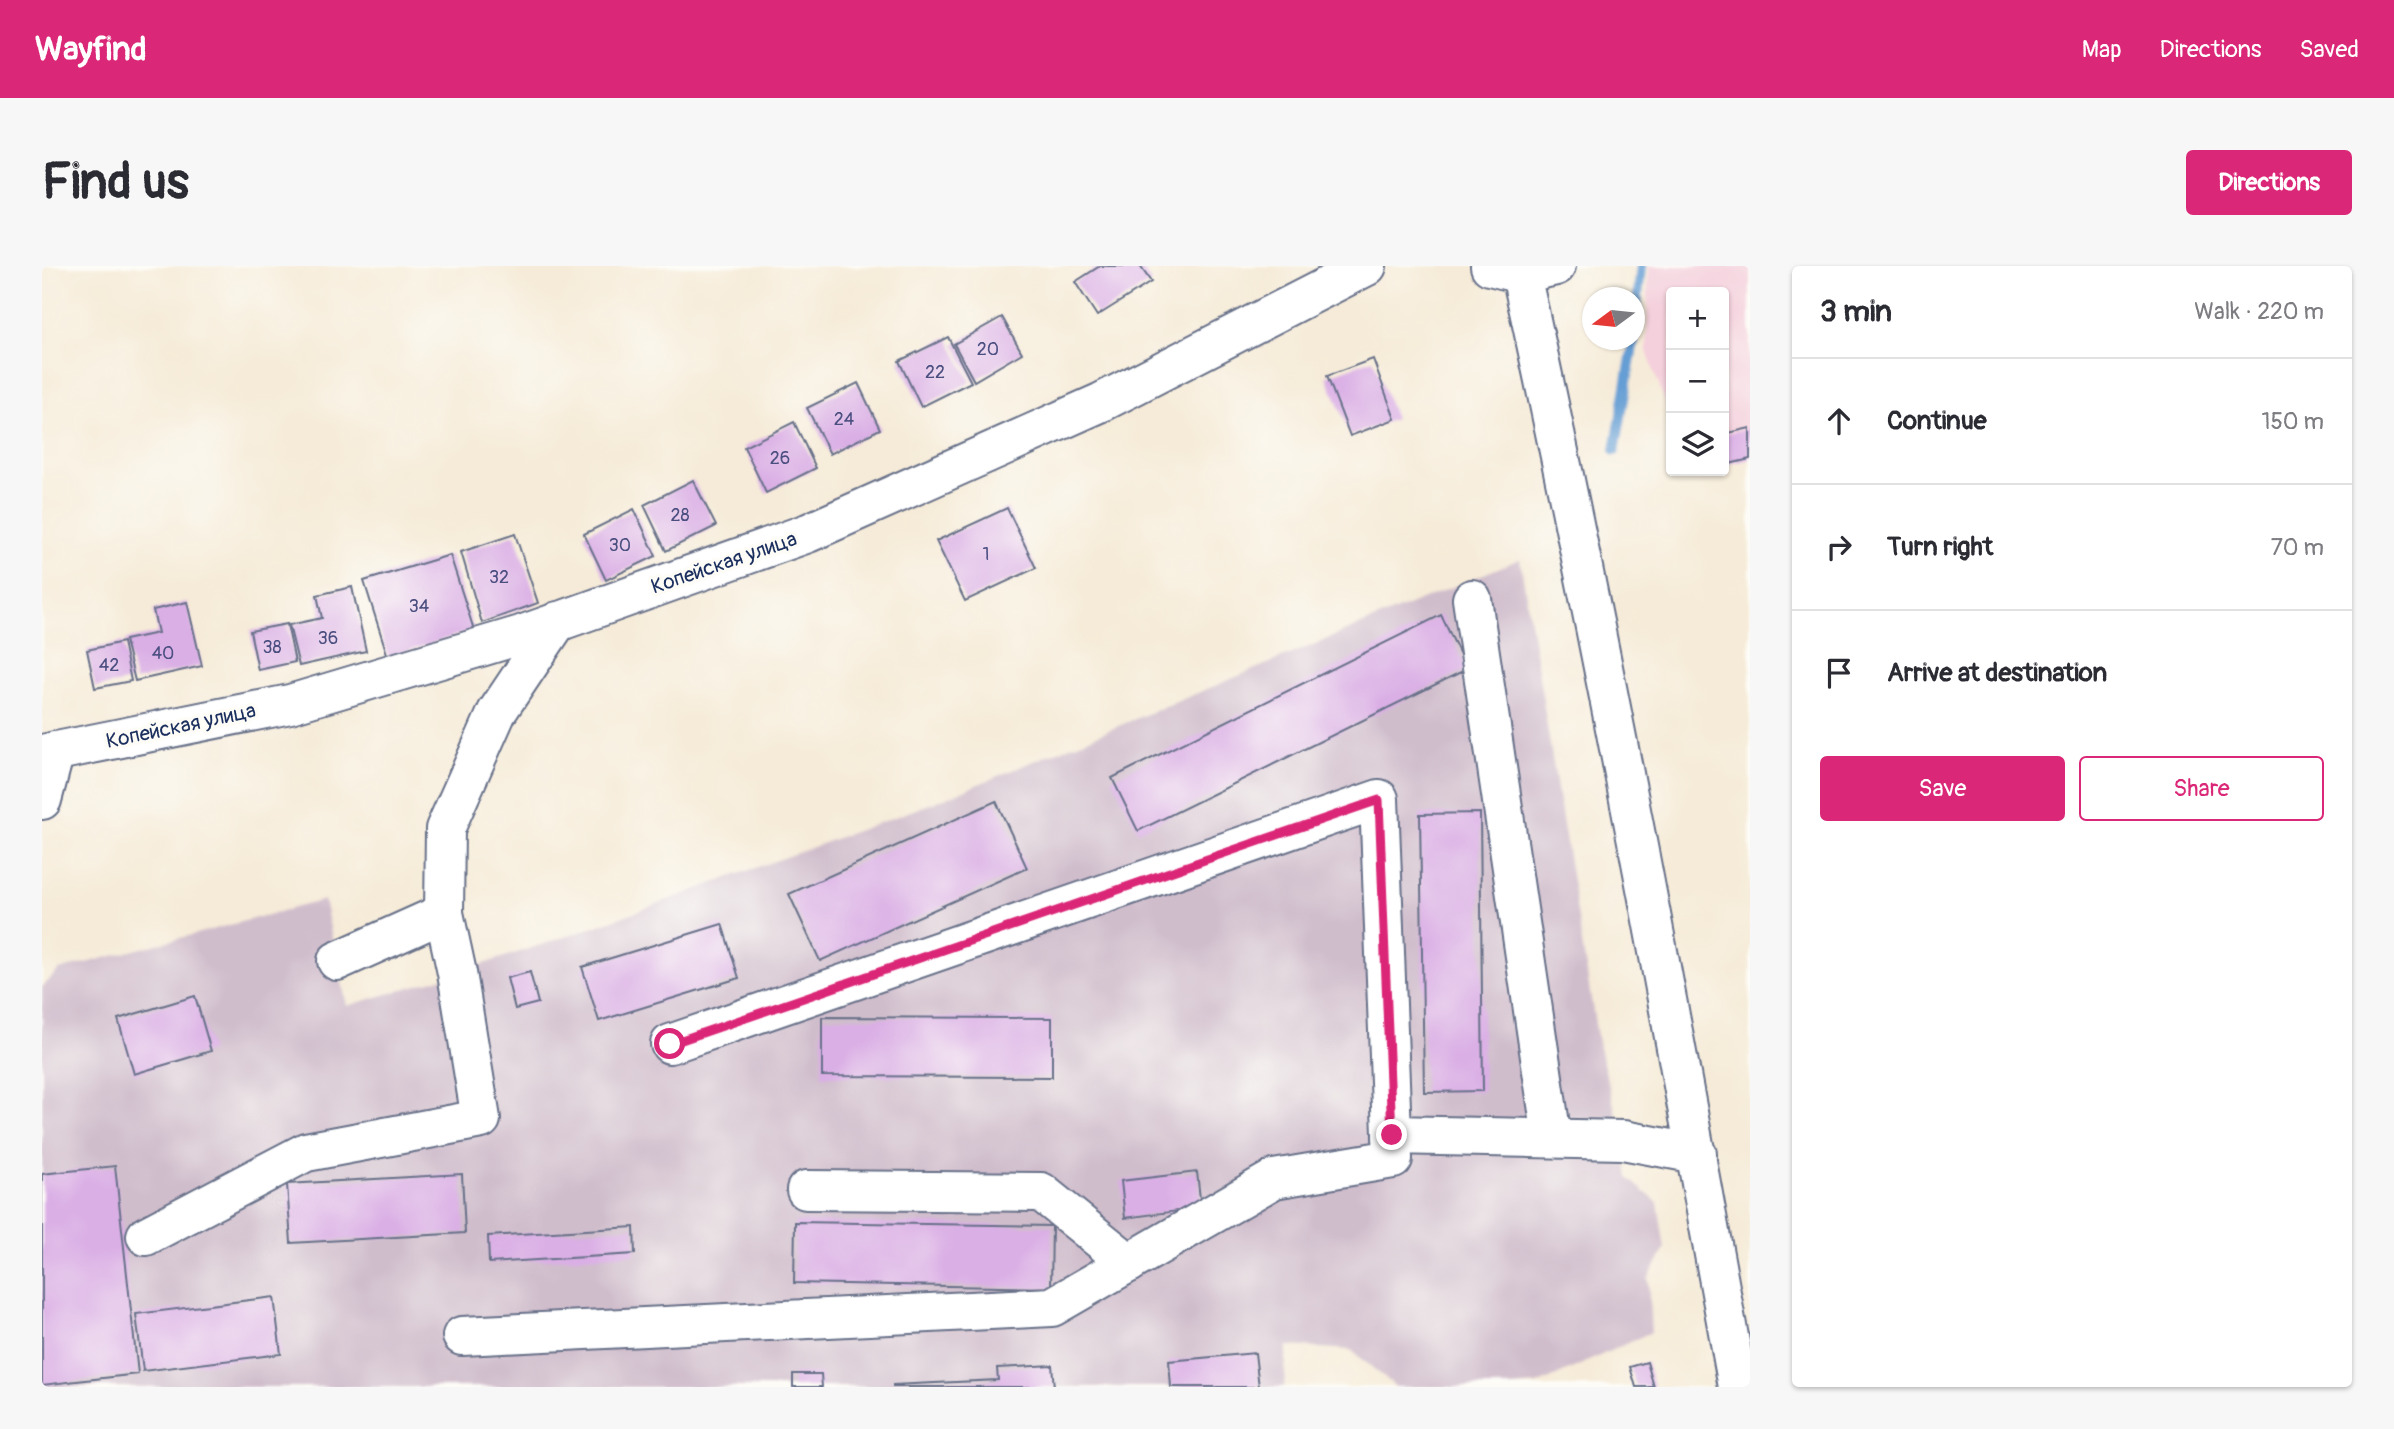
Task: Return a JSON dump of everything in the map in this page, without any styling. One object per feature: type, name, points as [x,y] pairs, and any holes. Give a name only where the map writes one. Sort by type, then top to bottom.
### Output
[{"type":"street","name":"Копейская улица","points":[[48,752],[289,704],[558,621],[808,533],[1102,402],[1367,266]]},
{"type":"street","points":[[1522,269],[1697,1154],[1738,1387]]},
{"type":"street","points":[[1472,599],[1552,1138]]},
{"type":"street","points":[[146,1236],[306,1152],[481,1119],[457,973],[444,913],[445,829],[497,712],[558,621]]},
{"type":"street","points":[[42,800],[48,752]]},
{"type":"street","points":[[462,1336],[1052,1307],[1274,1179],[1393,1159],[1379,800],[670,1044]]},
{"type":"street","points":[[337,961],[444,913]]},
{"type":"street","points":[[1392,1135],[1623,1140],[1697,1154]]},
{"type":"street","points":[[806,1190],[1041,1192],[1129,1263]]},
{"type":"shaded area","points":[[1648,266],[1750,266],[1750,450],[1729,456],[1729,287],[1666,287],[1666,405],[1647,351]]},
{"type":"shaded area","points":[[1520,559],[1599,1048],[1623,1140],[1628,1178],[1658,1203],[1665,1249],[1648,1279],[1651,1332],[1537,1385],[1510,1387],[1396,1387],[1351,1350],[1287,1346],[1284,1387],[42,1387],[42,987],[59,970],[324,900],[347,1006],[594,927],[933,803]]},
{"type":"building","points":[[1100,266],[1140,266],[1151,282],[1097,316],[1075,282]]},
{"type":"building","points":[[1002,317],[1022,353],[974,381],[954,344]]},
{"type":"building","points":[[948,337],[971,382],[921,407],[899,361]]},
{"type":"building","points":[[1373,359],[1395,419],[1350,436],[1327,376]]},
{"type":"building","points":[[858,383],[880,429],[830,454],[807,408]]},
{"type":"building","points":[[794,422],[816,468],[766,493],[744,447]]},
{"type":"building","points":[[1750,428],[1750,459],[1729,464],[1729,433]]},
{"type":"building","points":[[693,480],[716,526],[666,551],[644,505]]},
{"type":"building","points":[[1007,508],[1036,568],[965,601],[936,541]]},
{"type":"building","points":[[634,509],[656,556],[606,580],[584,534]]},
{"type":"building","points":[[515,534],[538,603],[482,623],[461,552]]},
{"type":"building","points":[[450,555],[474,630],[388,657],[364,581]]},
{"type":"building","points":[[352,587],[366,651],[299,666],[289,625],[322,618],[317,595]]},
{"type":"building","points":[[187,602],[202,666],[135,681],[125,640],[158,633],[153,610]]},
{"type":"building","points":[[1441,615],[1467,669],[1138,831],[1112,778]]},
{"type":"building","points":[[287,624],[295,662],[258,670],[250,631]]},
{"type":"building","points":[[123,642],[131,681],[95,688],[87,650]]},
{"type":"building","points":[[996,801],[1027,868],[820,961],[789,894]]},
{"type":"building","points":[[1480,813],[1483,1091],[1424,1092],[1420,814]]},
{"type":"building","points":[[722,924],[739,978],[599,1021],[582,967]]},
{"type":"building","points":[[530,972],[538,1003],[515,1009],[507,978]]},
{"type":"building","points":[[195,996],[211,1051],[134,1074],[118,1019]]},
{"type":"building","points":[[822,1017],[1052,1018],[1052,1077],[822,1076]]},
{"type":"building","points":[[115,1166],[138,1374],[42,1385],[42,1174]]},
{"type":"building","points":[[1197,1172],[1201,1208],[1125,1218],[1121,1181]]},
{"type":"building","points":[[462,1174],[465,1233],[291,1243],[287,1184]]},
{"type":"building","points":[[795,1222],[1052,1226],[1051,1288],[794,1283]]},
{"type":"building","points":[[634,1227],[635,1254],[489,1263],[488,1236]]},
{"type":"building","points":[[274,1297],[281,1354],[143,1371],[136,1314]]},
{"type":"building","points":[[1255,1353],[1259,1387],[1171,1387],[1169,1361]]},
{"type":"building","points":[[1647,1362],[1654,1387],[1636,1387],[1630,1367]]},
{"type":"building","points":[[1052,1365],[1054,1387],[893,1387],[998,1380],[997,1368]]},
{"type":"building","points":[[793,1374],[821,1374],[822,1387],[793,1387]]},
{"type":"waterway","points":[[1639,287],[1641,266]]},
{"type":"waterway","points":[[1615,451],[1632,350]]},
{"type":"route","points":[[670,1044],[1379,800],[1392,1135]]}]
